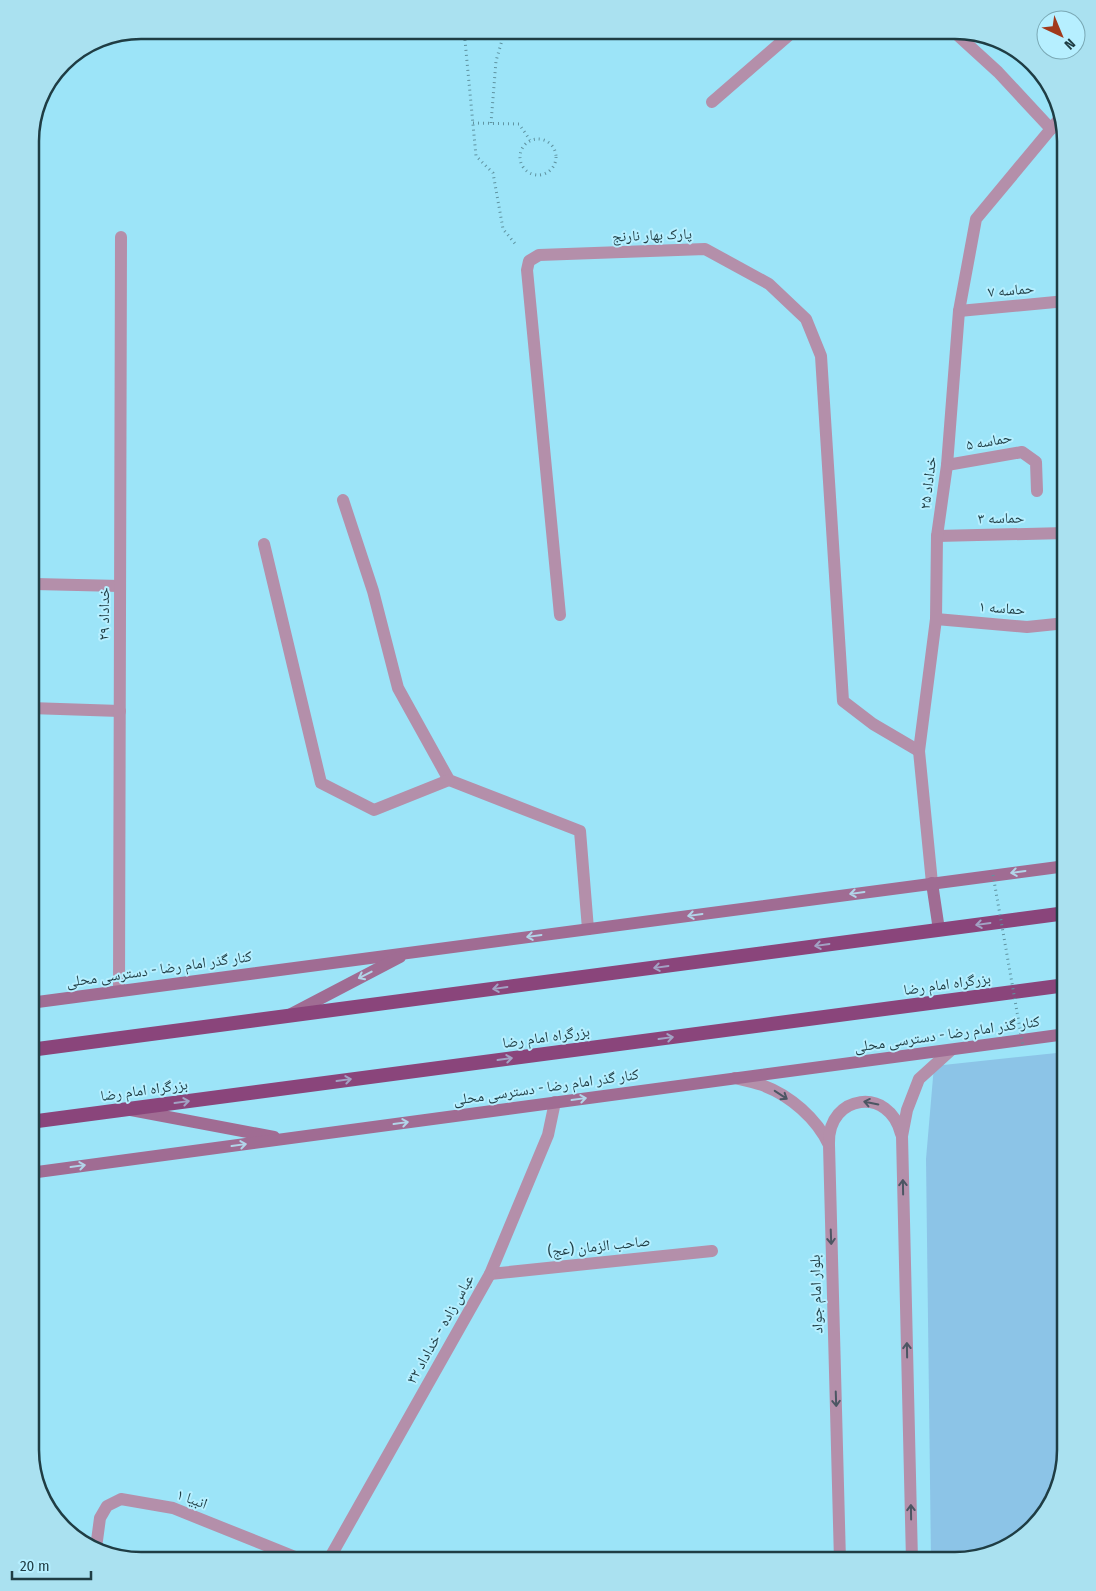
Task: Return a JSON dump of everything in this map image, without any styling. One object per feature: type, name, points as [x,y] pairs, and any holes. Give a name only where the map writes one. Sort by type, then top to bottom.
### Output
[{"type":"highway","points":[[39,1049],[1057,914]]},
{"type":"highway","name":"بزرگراه امام رضا","points":[[39,1121],[1057,986]]},
{"type":"main road","name":"کنار گذر امام رضا - دسترسی محلی","points":[[39,1002],[1057,867]]},
{"type":"main road","points":[[932,883],[939,930]]},
{"type":"main road","points":[[287,1016],[409,953]]},
{"type":"main road","name":"کنار گذر امام رضا - دسترسی محلی","points":[[39,1172],[1057,1035]]},
{"type":"main road","points":[[126,1109],[285,1139]]},
{"type":"street","points":[[712,102],[785,39]]},
{"type":"street","points":[[962,39],[998,72],[1051,129]]},
{"type":"street","name":"خداداد ۲۵","points":[[932,883],[919,751],[936,619],[937,536],[947,465],[959,311],[976,219],[1055,124]]},
{"type":"street","name":"خداداد ۲۹","points":[[119,991],[121,237]]},
{"type":"street","name":"پارک بهار نارنج","points":[[529,261],[539,256],[705,250],[769,284],[806,319],[821,356],[843,701],[873,724],[919,751]]},
{"type":"street","points":[[529,261],[527,270],[560,615]]},
{"type":"street","name":"حماسه ۷","points":[[959,311],[1057,302]]},
{"type":"street","name":"حماسه ۵","points":[[947,465],[1022,452],[1036,462],[1037,490]]},
{"type":"street","points":[[343,500],[373,591],[398,688],[450,780],[580,831],[588,929]]},
{"type":"street","name":"حماسه ۳","points":[[937,536],[1057,533]]},
{"type":"street","points":[[264,544],[321,783],[374,810],[450,780]]},
{"type":"street","points":[[39,584],[120,586]]},
{"type":"street","name":"حماسه ۱","points":[[936,619],[1027,626],[1057,624]]},
{"type":"street","points":[[39,708],[120,711]]},
{"type":"street","points":[[912,1552],[902,1136],[906,1110],[919,1079],[951,1050]]},
{"type":"street","name":"بلوار امام جواد","points":[[735,1078],[762,1085],[787,1099],[817,1125],[828,1145],[840,1552]]},
{"type":"street","name":"عباس زاده - خداداد ۳۲","points":[[333,1552],[490,1274],[548,1135],[555,1102]]},
{"type":"street","points":[[828,1145],[828,1134],[831,1124],[837,1115],[850,1105],[865,1102],[876,1103],[886,1108],[899,1124],[902,1136]]},
{"type":"street","name":"صاحب الزمان (عج)","points":[[490,1274],[712,1250]]},
{"type":"street","name":"انبیا ۱","points":[[97,1542],[100,1518],[106,1506],[121,1499],[173,1508],[283,1552]]},
{"type":"path","points":[[465,39],[476,156],[493,173],[503,229],[529,261]]},
{"type":"path","points":[[490,123],[496,61],[502,39]]},
{"type":"path","points":[[473,123],[519,124],[530,140]]},
{"type":"path","points":[[545,139],[555,148],[556,163],[547,173],[532,175],[522,165],[521,151],[530,140],[545,139]]},
{"type":"path","points":[[993,875],[1023,1046]]},
{"type":"building","points":[[1057,1053],[1057,1450],[1054,1477],[1044,1501],[1017,1531],[1006,1539],[982,1549],[955,1552],[931,1552],[926,1159],[934,1066]]}]
